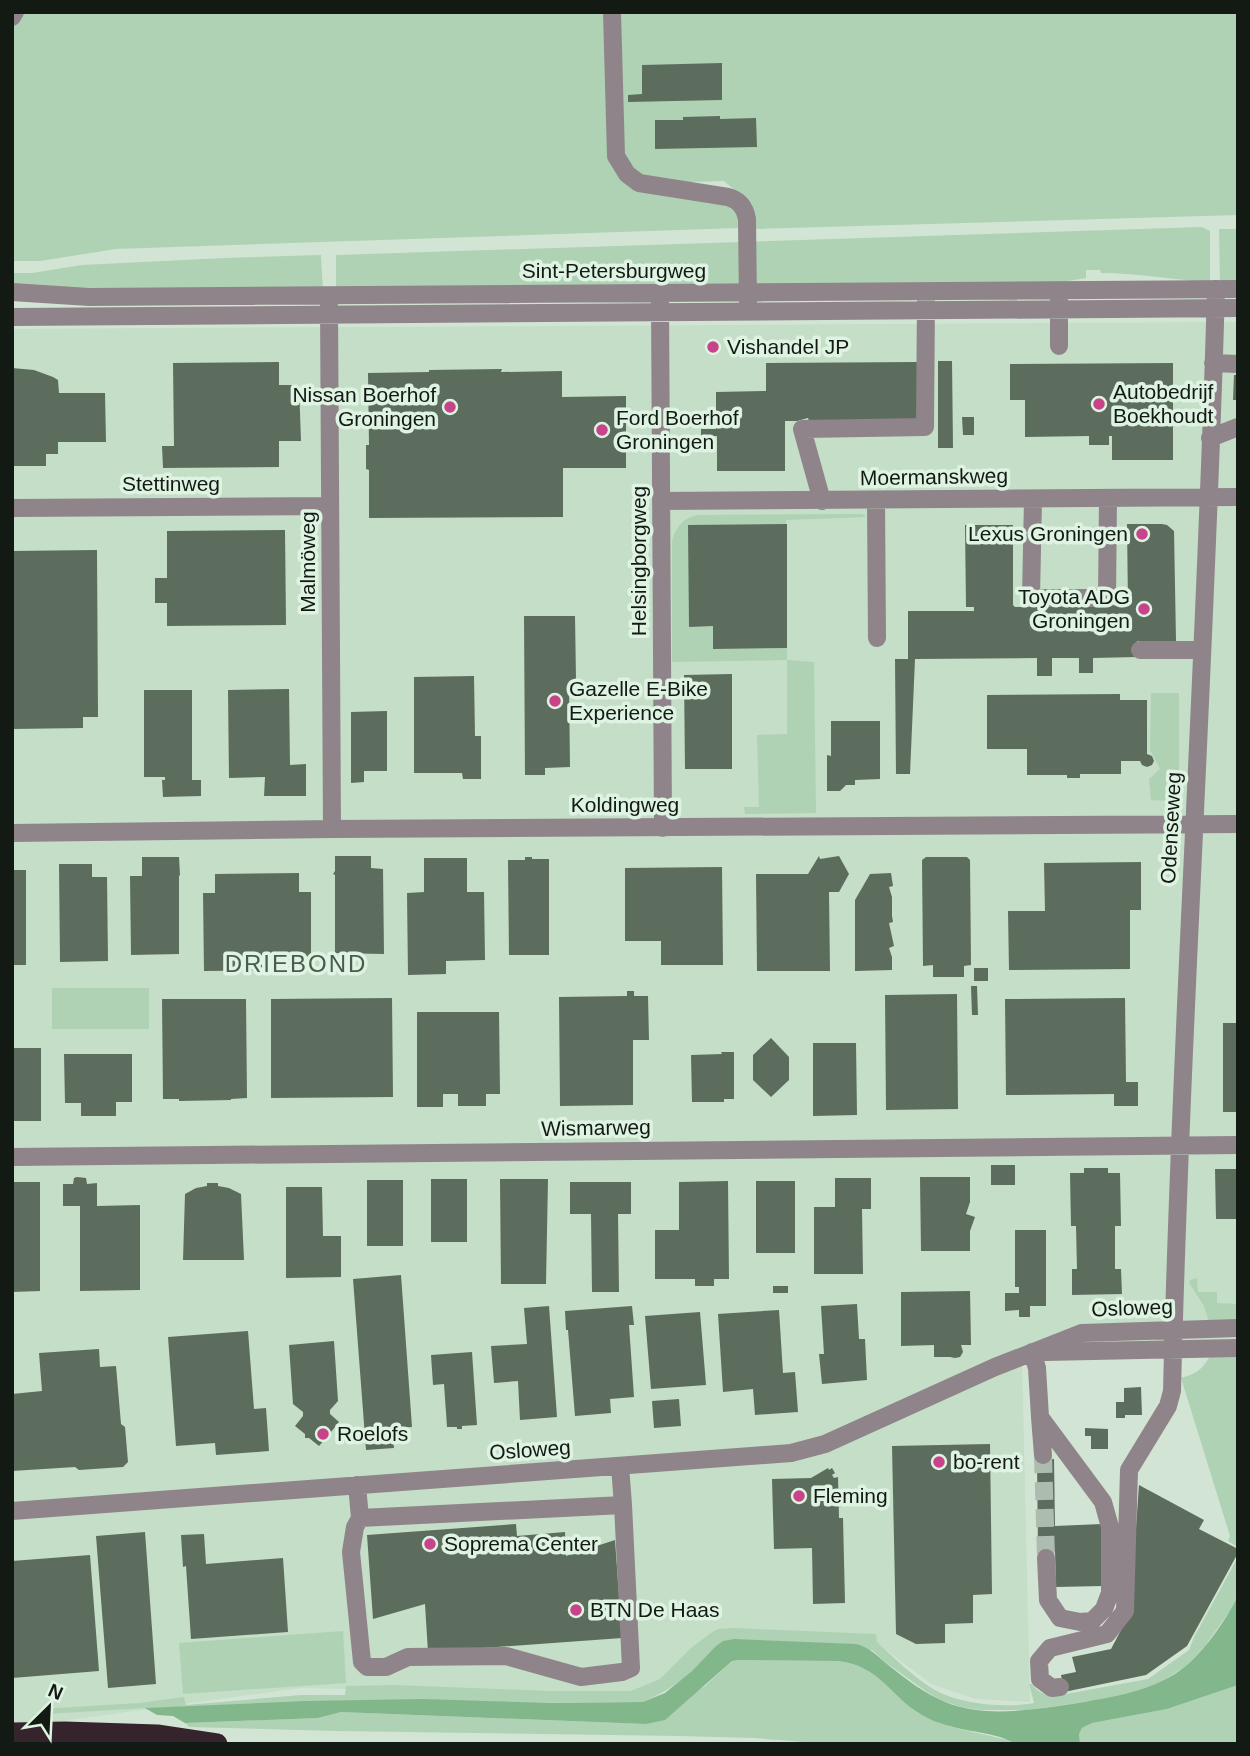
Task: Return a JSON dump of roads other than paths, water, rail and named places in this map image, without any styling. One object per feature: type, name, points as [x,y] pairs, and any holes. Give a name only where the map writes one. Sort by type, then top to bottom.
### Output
[{"type":"highway","points":[[12,1733],[157,1735],[217,1744]]},
{"type":"street","points":[[12,17],[15,12]]},
{"type":"street","points":[[612,12],[618,163],[632,179],[646,185],[728,197],[741,204],[747,219],[748,311]]},
{"type":"street","points":[[1216,289],[1238,289]]},
{"type":"street","name":"Sint-Petersburgweg","points":[[12,292],[89,297],[1216,289]]},
{"type":"street","name":"Odenseweg","points":[[1060,1687],[1052,1688],[1040,1679],[1039,1661],[1050,1648],[1107,1633],[1125,1611],[1129,1470],[1168,1406],[1172,1391],[1216,289]]},
{"type":"street","points":[[1059,290],[1059,346]]},
{"type":"street","points":[[822,501],[802,429],[925,427],[926,291]]},
{"type":"street","name":"Helsingborgweg","points":[[660,293],[663,828]]},
{"type":"street","name":"Malmöweg","points":[[328,295],[332,829]]},
{"type":"street","points":[[1215,309],[1238,308]]},
{"type":"street","name":"Sint-Petersburgweg","points":[[12,317],[1215,309]]},
{"type":"street","points":[[1213,363],[1238,364]]},
{"type":"street","points":[[1210,438],[1238,427]]},
{"type":"street","name":"Moermanskweg","points":[[661,501],[1238,497]]},
{"type":"street","points":[[1033,499],[1031,598],[1107,598],[1108,498]]},
{"type":"street","points":[[876,501],[877,638]]},
{"type":"street","name":"Stettinweg","points":[[12,508],[330,506]]},
{"type":"street","points":[[1140,650],[1202,650]]},
{"type":"street","name":"Koldingweg","points":[[12,833],[1238,824]]},
{"type":"street","name":"Wismarweg","points":[[12,1157],[1238,1145]]},
{"type":"street","name":"Osloweg","points":[[12,1511],[749,1457],[809,1450],[995,1367],[1082,1333],[1238,1328]]},
{"type":"street","name":"Osloweg","points":[[1032,1352],[1238,1348]]},
{"type":"street","points":[[1032,1352],[1039,1384],[1043,1455]]},
{"type":"street","points":[[1040,1417],[1103,1502],[1110,1527],[1111,1593],[1104,1609],[1092,1621],[1080,1622],[1060,1618],[1048,1600],[1046,1558]]},
{"type":"street","points":[[357,1485],[360,1518],[355,1527],[351,1552],[362,1662],[367,1667],[386,1667],[408,1657],[506,1656],[580,1678],[622,1672],[631,1668],[620,1466]]},
{"type":"street","points":[[360,1518],[623,1505]]},
{"type":"tunnel","points":[[1043,1455],[1046,1558]]},
{"type":"place","name":"Vishandel JP","points":[[713,347]]},
{"type":"place","name":"Autobedrijf Boekhoudt","points":[[1099,404]]},
{"type":"place","name":"Nissan Boerhof Groningen","points":[[450,407]]},
{"type":"place","name":"Ford Boerhof Groningen","points":[[602,430]]},
{"type":"place","name":"Lexus Groningen","points":[[1142,534]]},
{"type":"place","name":"Toyota ADG Groningen","points":[[1144,609]]},
{"type":"place","name":"Gazelle E-Bike Experience","points":[[555,701]]},
{"type":"place","name":"Roelofs","points":[[323,1434]]},
{"type":"place","name":"bo-rent","points":[[939,1462]]},
{"type":"place","name":"Fleming","points":[[799,1496]]},
{"type":"place","name":"Soprema Center","points":[[430,1544]]},
{"type":"place","name":"BTN De Haas","points":[[576,1610]]},
{"type":"district","name":"DRIEBOND","points":[[296,964]]}]
